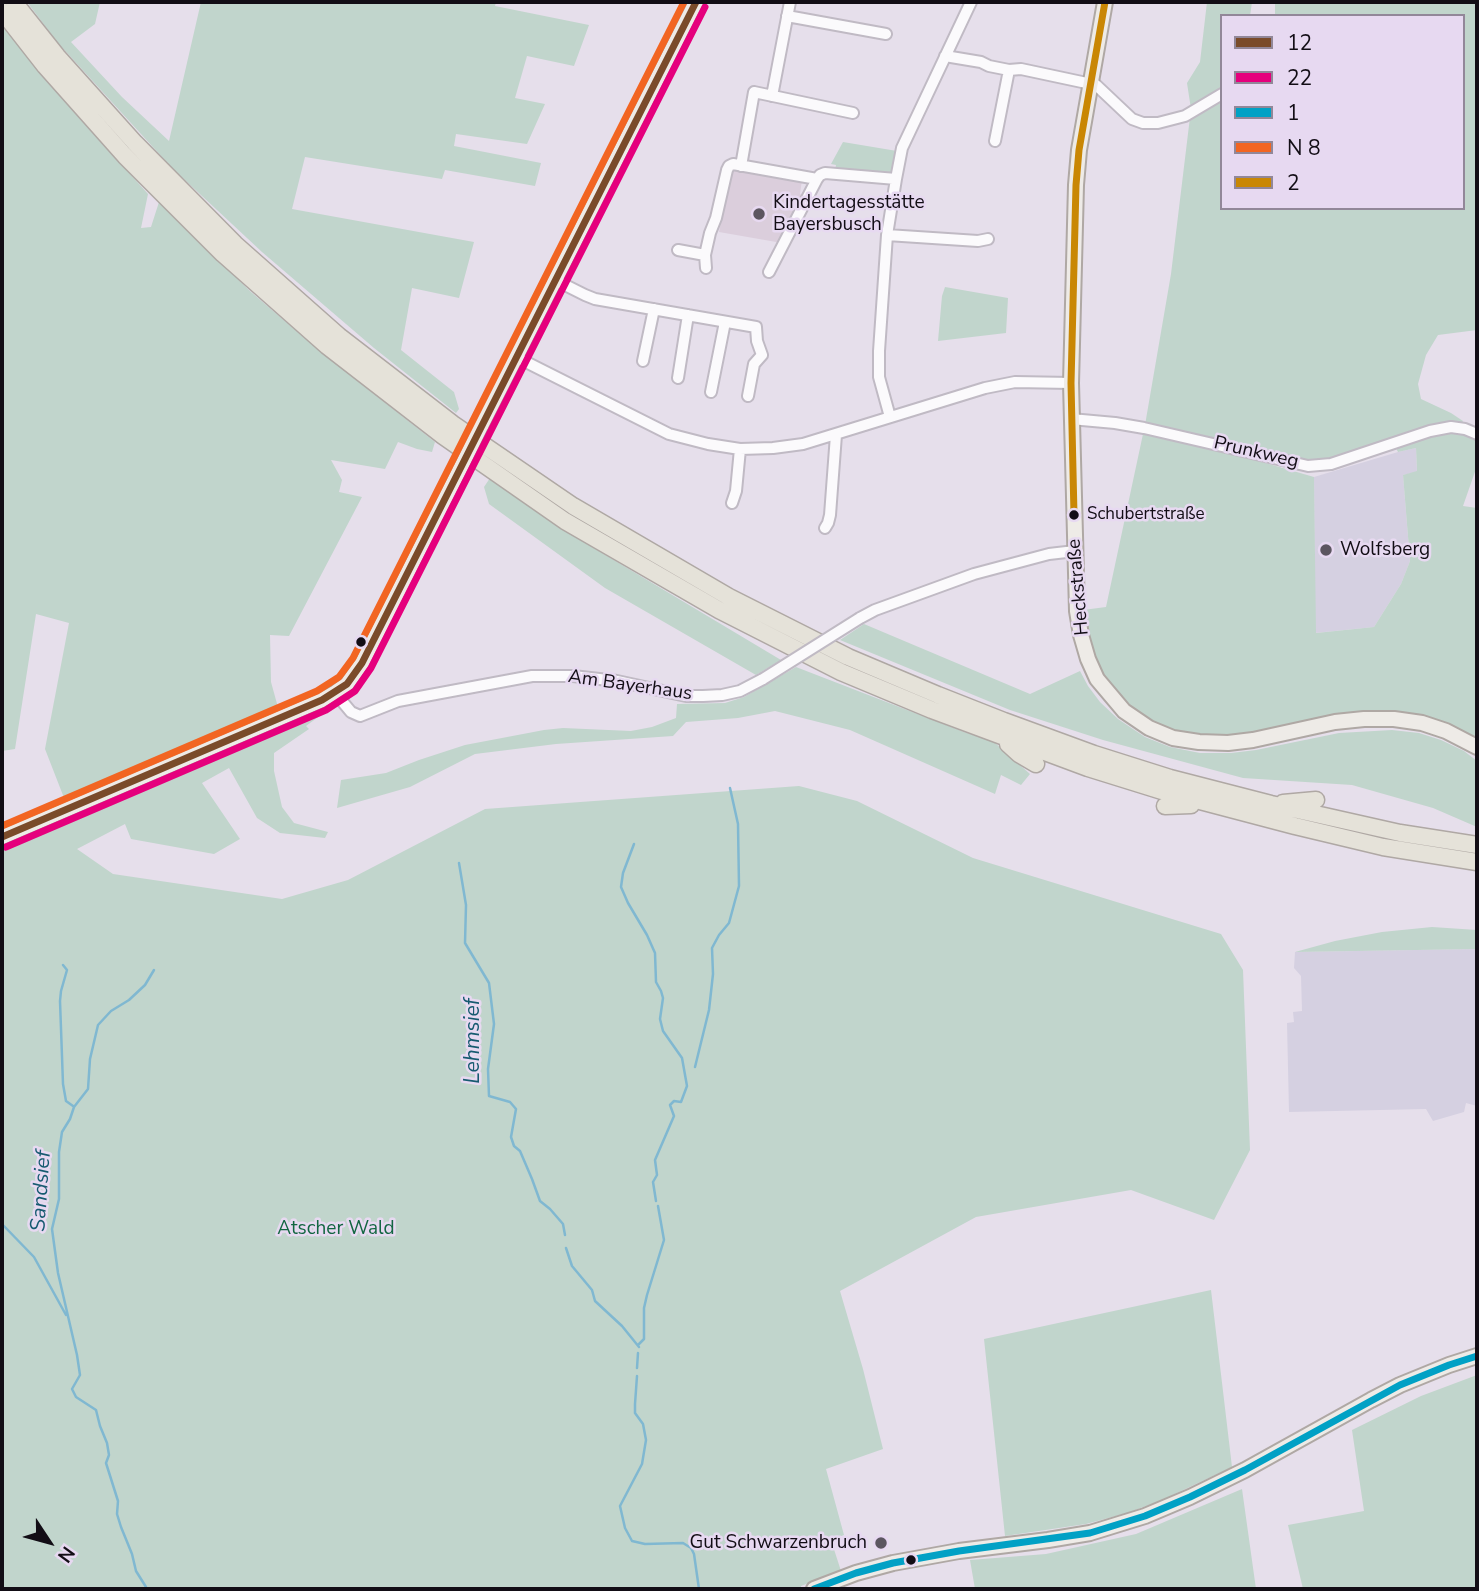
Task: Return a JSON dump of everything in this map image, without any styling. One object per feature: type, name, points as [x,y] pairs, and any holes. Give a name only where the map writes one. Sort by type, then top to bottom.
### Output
[{"type":"highway","points":[[14,2],[57,56],[135,143],[235,244],[349,344],[453,424],[573,506],[729,597],[848,657],[993,717],[1094,754],[1170,778],[1270,804],[1400,833],[1477,845]]},
{"type":"highway","points":[[2,11],[45,66],[125,156],[223,254],[327,346],[443,436],[565,521],[719,610],[841,672],[1088,768],[1211,805],[1383,847],[1477,862]]},
{"type":"highway","points":[[998,735],[1035,764]]},
{"type":"highway","points":[[1270,804],[1316,800]]},
{"type":"highway","points":[[1165,806],[1211,805]]},
{"type":"highway","points":[[1452,830],[1477,838]]},
{"type":"main road","points":[[2,837],[336,692],[347,684],[362,663],[696,2]]},
{"type":"main road","name":"Heckstraße","points":[[1105,2],[1079,150],[1071,383],[1077,611],[1080,635],[1097,679],[1124,711],[1149,728],[1173,738],[1199,743],[1252,740],[1335,722],[1394,719],[1422,723],[1446,731],[1477,747]]},
{"type":"main road","points":[[814,1589],[893,1563],[1090,1533],[1145,1516],[1245,1470],[1391,1390],[1477,1356]]},
{"type":"street","points":[[772,96],[790,2]]},
{"type":"street","points":[[890,416],[878,377],[887,235],[895,179],[902,148],[971,2]]},
{"type":"street","points":[[786,16],[886,34]]},
{"type":"street","points":[[945,56],[1096,85],[1132,119],[1143,123],[1158,123],[1185,116],[1220,95]]},
{"type":"street","points":[[995,141],[1009,70]]},
{"type":"street","points":[[741,166],[754,92],[853,113]]},
{"type":"street","points":[[706,268],[705,255],[710,233],[727,170],[733,164],[817,179]]},
{"type":"street","points":[[769,272],[820,175],[825,173],[895,179]]},
{"type":"street","points":[[887,235],[978,241],[988,239]]},
{"type":"street","points":[[678,250],[705,255]]},
{"type":"street","points":[[555,280],[595,299],[756,327],[762,355],[754,365],[748,396]]},
{"type":"street","points":[[643,361],[654,309]]},
{"type":"street","points":[[677,378],[688,315]]},
{"type":"street","points":[[711,392],[724,321]]},
{"type":"street","points":[[516,357],[669,434],[740,449],[773,448],[836,435],[985,387],[1015,382],[1071,383]]},
{"type":"street","name":"Prunkweg","points":[[1071,419],[1144,428],[1308,466],[1331,464],[1430,431],[1451,428],[1465,429],[1477,434]]},
{"type":"street","points":[[825,528],[830,515],[836,435]]},
{"type":"street","points":[[732,503],[736,491],[740,449]]},
{"type":"street","name":"Am Bayerhaus","points":[[336,692],[351,712],[360,716],[398,701],[532,676],[573,676],[617,681],[686,696],[722,695],[740,691],[763,680],[875,610],[974,574],[1049,554],[1074,551]]},
{"type":"shaded area","name":"Kindertagesstätte Bayersbusch","points":[[732,169],[802,180],[800,194],[805,197],[782,243],[719,232]]},
{"type":"shaded area","points":[[1416,448],[1417,472],[1403,475],[1410,561],[1401,584],[1374,627],[1315,633],[1314,477]]},
{"type":"shaded area","points":[[1477,949],[1477,1106],[1466,1103],[1464,1112],[1433,1121],[1426,1109],[1289,1112],[1287,1023],[1294,1022],[1293,1012],[1302,1011],[1301,976],[1294,968],[1295,952]]},
{"type":"green space","points":[[27,2],[100,2],[95,24],[71,42],[122,97],[169,141],[201,2],[496,2],[495,6],[589,25],[574,66],[527,56],[515,98],[545,104],[527,144],[456,134],[454,146],[541,163],[535,186],[445,170],[442,179],[305,157],[292,209],[474,242],[459,298],[412,288],[401,350],[454,392],[459,409],[456,413],[374,348],[262,252],[172,168],[57,42]]},
{"type":"green space","points":[[1207,2],[1252,2],[1250,14],[1220,14],[1220,210],[1465,210],[1465,14],[1275,14],[1275,2],[1477,2],[1477,330],[1438,335],[1426,355],[1418,384],[1421,399],[1463,421],[1458,432],[1477,441],[1477,466],[1463,506],[1477,508],[1477,739],[1447,723],[1392,710],[1362,712],[1249,734],[1198,736],[1173,731],[1150,721],[1129,707],[1115,694],[1095,663],[1086,634],[1083,610],[1106,607],[1143,434],[1203,445],[1314,477],[1316,633],[1374,627],[1401,584],[1410,561],[1403,475],[1417,471],[1416,448],[1398,452],[1391,438],[1329,461],[1300,461],[1145,425],[1171,274],[1191,109],[1187,83],[1200,62]]},
{"type":"green space","points":[[2,26],[148,194],[141,228],[151,227],[159,202],[251,292],[321,352],[435,442],[432,452],[398,442],[385,469],[331,460],[342,480],[339,492],[362,497],[289,636],[270,635],[271,682],[279,711],[116,779],[66,803],[45,749],[69,623],[36,614],[15,749],[2,751]]},
{"type":"green space","points":[[843,142],[897,151],[890,174],[835,170],[836,165],[831,164]]},
{"type":"green space","points":[[945,287],[1008,298],[1006,333],[938,341]]},
{"type":"green space","points":[[490,478],[582,541],[781,660],[756,675],[605,588],[489,504],[484,487]]},
{"type":"green space","points":[[864,624],[1030,694],[1080,671],[1100,702],[1118,719],[1145,737],[1170,747],[1200,753],[1231,753],[1339,733],[1392,730],[1419,733],[1441,740],[1477,761],[1477,827],[1433,808],[1352,785],[1243,778],[1103,740],[1010,710],[840,640]]},
{"type":"green space","points":[[796,667],[994,742],[1030,774],[1021,785],[1001,775],[995,794],[850,730],[775,711],[738,718],[686,722],[673,736],[556,744],[475,754],[410,787],[337,808],[341,780],[386,773],[465,745],[544,730],[563,728],[631,731],[652,727],[676,718],[677,704],[725,703],[744,697]]},
{"type":"green space","name":"Atscher Wald","points":[[327,704],[325,712],[306,726],[309,729],[274,753],[274,771],[282,807],[294,823],[328,832],[325,838],[280,833],[257,818],[229,768],[202,783],[240,839],[214,854],[131,839],[125,824],[77,849],[113,874],[282,899],[348,880],[485,809],[799,786],[857,801],[973,858],[1221,934],[1243,970],[1250,1150],[1214,1220],[1131,1190],[976,1217],[840,1291],[883,1449],[826,1469],[844,1535],[831,1540],[841,1571],[801,1586],[801,1589],[2,1589],[2,844]]},
{"type":"green space","points":[[1432,927],[1477,930],[1477,949],[1295,952],[1382,932]]},
{"type":"green space","points":[[1211,1290],[1232,1467],[1160,1501],[1127,1513],[1086,1524],[1005,1536],[984,1339]]},
{"type":"green space","points":[[1477,1375],[1477,1589],[1303,1589],[1288,1525],[1364,1511],[1352,1430],[1421,1396]]},
{"type":"green space","points":[[1242,1489],[1256,1589],[975,1589],[970,1560],[1046,1554],[1136,1534]]},
{"type":"waterway","points":[[695,1067],[709,1010],[713,974],[712,948],[729,923],[739,886],[738,824],[730,788]]},
{"type":"waterway","name":"Lehmsief","points":[[634,844],[623,873],[621,887],[655,953],[656,982],[663,998],[660,1019],[663,1031],[682,1058],[687,1086],[681,1102],[674,1101],[670,1105],[674,1116],[655,1160],[657,1175],[653,1182],[656,1201]]},
{"type":"waterway","name":"Lehmsief","points":[[459,863],[466,905],[465,943],[489,983],[494,1024],[488,1069],[489,1096],[510,1102],[516,1109],[511,1137],[514,1146],[520,1151],[540,1201],[563,1224],[565,1235]]},
{"type":"waterway","points":[[63,965],[67,970],[60,1001],[63,1084],[66,1101],[73,1106]]},
{"type":"waterway","name":"Sandsief","points":[[146,1587],[136,1571],[117,1514],[118,1501],[106,1463],[109,1455],[107,1443],[96,1410],[76,1397],[72,1389],[80,1375],[58,1273],[52,1229],[59,1199],[59,1152],[62,1132],[74,1107],[88,1089],[90,1059],[98,1025],[111,1011],[129,1000],[145,985],[154,970]]},
{"type":"waterway","name":"Lehmsief","points":[[638,1345],[644,1339],[644,1308],[664,1240],[658,1206]]},
{"type":"waterway","name":"Sandsief","points":[[2,1224],[34,1257],[66,1315]]},
{"type":"waterway","name":"Lehmsief","points":[[566,1248],[572,1266],[592,1290],[595,1301],[622,1326],[639,1347]]},
{"type":"waterway","name":"Lehmsief","points":[[637,1368],[638,1353]]},
{"type":"waterway","name":"Lehmsief","points":[[637,1376],[635,1413],[643,1424],[646,1440],[642,1464],[620,1506],[625,1528],[632,1541],[645,1544],[683,1543],[691,1548],[699,1589]]},
{"type":"transit line","points":[[2,826],[317,691],[339,677],[353,658],[684,2]]},
{"type":"transit line","name":"12","points":[[2,837],[322,700],[347,684],[362,663],[696,2]]},
{"type":"transit line","name":"2","points":[[1074,515],[1071,383],[1076,185],[1079,150],[1105,2]]},
{"type":"transit line","name":"22","points":[[6,847],[326,710],[355,691],[371,668],[705,7]]},
{"type":"transit line","name":"1","points":[[814,1589],[893,1563],[1090,1533],[1145,1516],[1245,1470],[1400,1385],[1477,1356]]},
{"type":"place","name":"Kindertagesstätte Bayersbusch","points":[[759,214]]},
{"type":"place","name":"Schubertstraße","points":[[1074,515]]},
{"type":"place","name":"Wolfsberg","points":[[1326,550]]},
{"type":"place","name":"Gut Schwarzenbruch","points":[[881,1543]]}]
